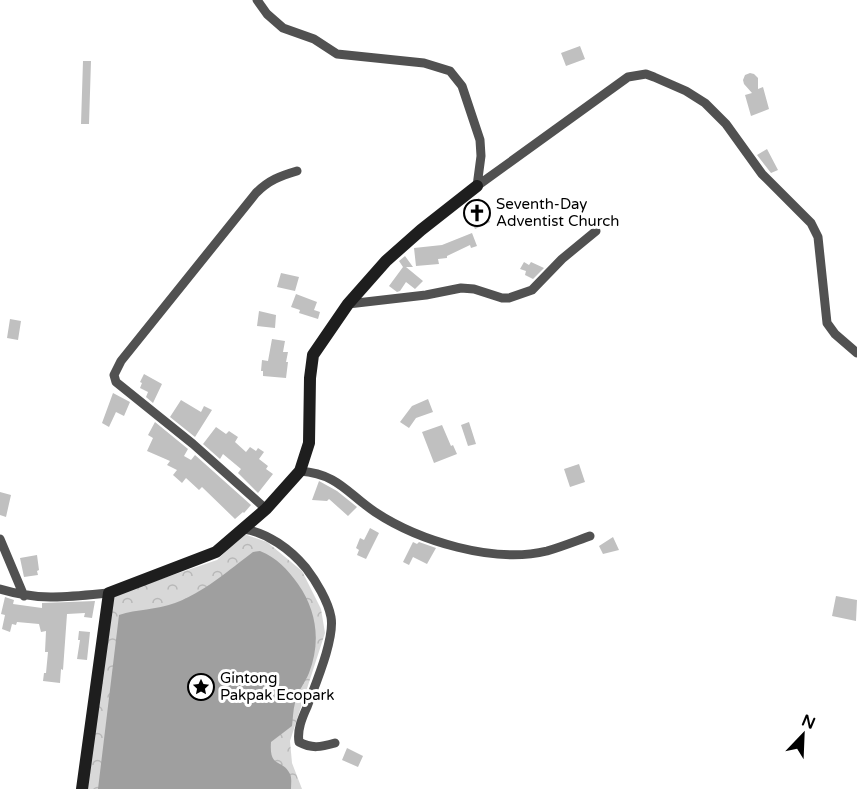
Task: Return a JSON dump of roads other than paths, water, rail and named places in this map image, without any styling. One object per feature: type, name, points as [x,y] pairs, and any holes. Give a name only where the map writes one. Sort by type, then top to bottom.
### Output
[{"type":"street","points":[[257,0],[267,14],[283,28],[314,39],[337,54],[424,63],[450,71],[462,86],[480,140],[481,156],[477,186]]},
{"type":"street","points":[[0,589],[24,596],[59,597],[109,593],[216,552],[266,509],[300,471],[309,443],[310,378],[313,355],[348,304],[386,261],[421,230],[477,186],[628,77],[646,74],[654,77],[694,96],[715,111],[762,174],[811,223],[818,237],[827,323],[857,353]]},
{"type":"street","points":[[266,509],[193,444],[116,382],[114,375],[121,361],[256,194],[267,182],[297,171]]},
{"type":"street","points":[[348,304],[426,295],[461,288],[474,289],[495,297],[510,298],[532,290],[562,259],[596,231]]},
{"type":"street","points":[[300,471],[334,479],[373,510],[404,528],[476,552],[520,555],[537,553],[590,536]]},
{"type":"street","points":[[244,529],[270,537],[298,558],[314,578],[328,608],[331,631],[298,736],[299,742],[308,747],[315,748],[335,743]]},
{"type":"street","points":[[0,539],[24,596]]},
{"type":"street","points":[[82,789],[109,593]]},
{"type":"place","name":"Seventh-Day Adventist Church","points":[[477,213]]},
{"type":"place","name":"Gintong Pakpak Ecopark","points":[[201,687]]}]
